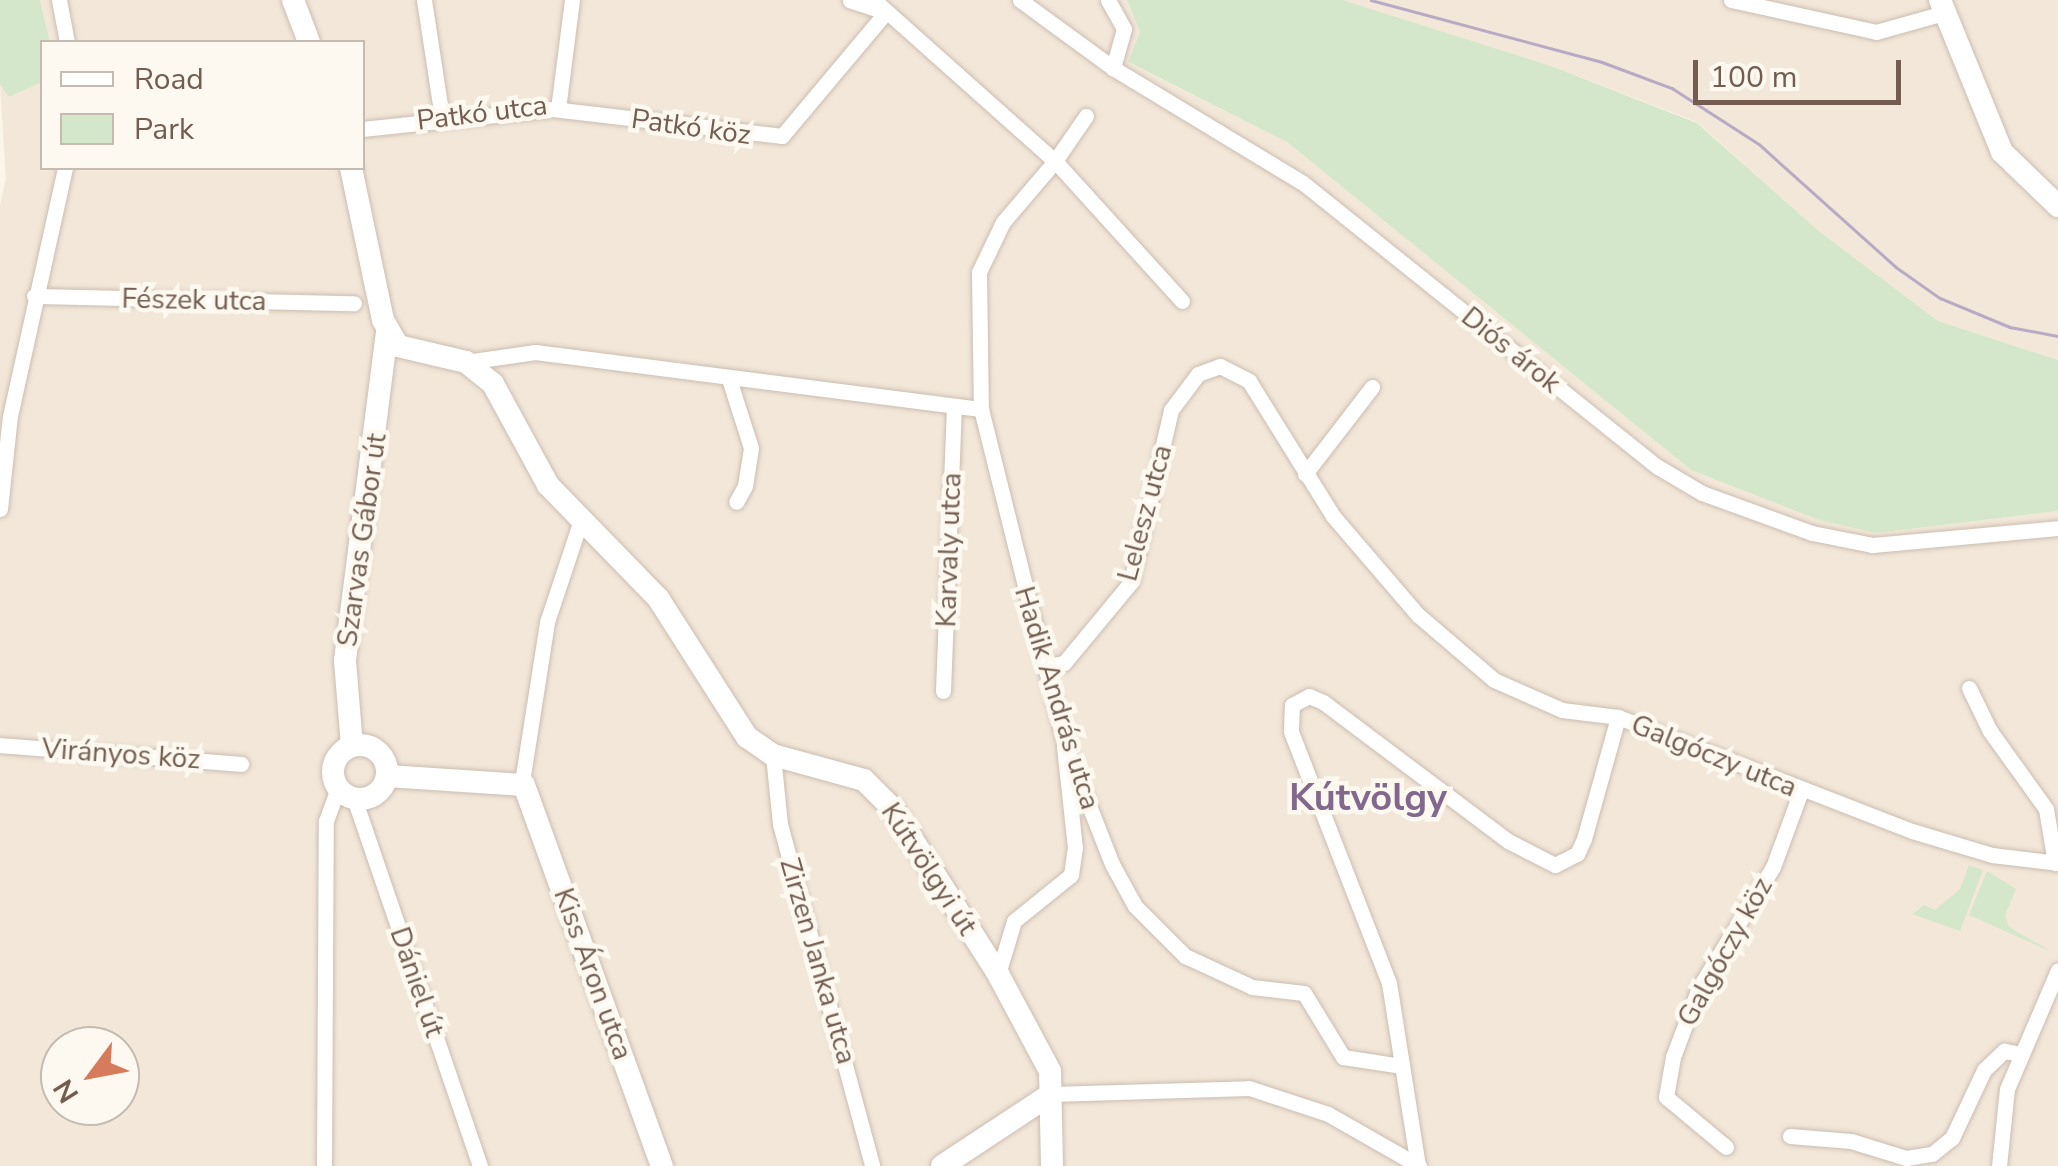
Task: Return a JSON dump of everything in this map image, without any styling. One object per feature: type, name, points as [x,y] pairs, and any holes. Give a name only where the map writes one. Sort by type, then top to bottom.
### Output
[{"type":"street","points":[[59,0],[67,40]]},
{"type":"street","points":[[293,0],[308,40]]},
{"type":"street","points":[[424,0],[442,118]]},
{"type":"street","name":"Patkó utca","points":[[365,129],[558,109],[572,0]]},
{"type":"street","points":[[850,0],[886,12]]},
{"type":"street","points":[[874,0],[1182,301]]},
{"type":"street","name":"Diós árok","points":[[1020,0],[1114,68],[1222,129],[1357,222],[1537,372],[1658,467],[1702,493],[1812,533],[1872,545],[2058,528]]},
{"type":"street","points":[[1108,0],[1124,29],[1114,68]]},
{"type":"street","points":[[1731,0],[1876,32],[1944,6],[1996,142],[2019,174],[2058,206]]},
{"type":"street","name":"Patkó köz","points":[[558,109],[782,136],[886,12]]},
{"type":"street","name":"Hadik András utca","points":[[1086,116],[995,234],[979,272],[980,409],[1024,601],[1044,660],[1064,742],[1112,864],[1152,927],[1185,956],[1227,978],[1304,993],[1344,1057],[1402,1066]]},
{"type":"street","points":[[0,509],[34,296],[66,170]]},
{"type":"street","points":[[351,170],[387,333],[407,351],[466,362],[535,352],[730,382],[980,409]]},
{"type":"street","name":"Fészek utca","points":[[34,296],[354,303]]},
{"type":"street","name":"Szarvas Gábor út","points":[[352,746],[346,660],[387,333]]},
{"type":"street","name":"Kútvölgyi út","points":[[466,362],[493,384],[548,485],[580,523],[658,598],[746,737],[772,755],[848,773],[874,788],[998,974],[1050,1072],[1052,1166]]},
{"type":"street","name":"Lelesz utca","points":[[1044,660],[1048,666],[1064,663],[1131,582],[1178,396],[1208,367],[1242,373],[1305,474]]},
{"type":"street","points":[[730,382],[751,448],[745,486],[736,502]]},
{"type":"street","points":[[1372,387],[1305,474],[1406,600],[1463,658],[1562,710],[1618,718]]},
{"type":"street","name":"Karvaly utca","points":[[943,691],[954,408]]},
{"type":"street","points":[[386,776],[522,782],[547,622],[580,523]]},
{"type":"street","points":[[1969,688],[2046,808],[2057,864]]},
{"type":"street","name":"Galgóczy utca","points":[[1418,1166],[1389,983],[1291,732],[1292,706],[1309,696],[1508,841],[1555,865],[1577,854],[1584,840],[1618,718],[1801,792],[1992,855],[2057,864]]},
{"type":"street","points":[[998,974],[1014,920],[1071,875],[1075,848],[1064,742]]},
{"type":"street","name":"Virányos köz","points":[[0,745],[242,764]]},
{"type":"street","points":[[352,746],[378,752],[386,776],[375,794],[346,793],[335,761],[352,746]]},
{"type":"street","name":"Zirzen Janka utca","points":[[772,755],[780,824],[872,1166]]},
{"type":"street","name":"Kiss Áron utca","points":[[522,782],[662,1166]]},
{"type":"street","name":"Galgóczy köz","points":[[1726,1148],[1666,1097],[1672,1057],[1699,988],[1773,867],[1801,792]]},
{"type":"street","points":[[324,1166],[326,821],[346,793]]},
{"type":"street","name":"Dániel út","points":[[346,793],[480,1166]]},
{"type":"street","points":[[1999,1166],[2005,1101],[2058,970]]},
{"type":"street","points":[[1790,1136],[1851,1141],[1906,1158],[1932,1154],[1952,1138],[1984,1070],[2004,1051],[2022,1054]]},
{"type":"street","points":[[942,1166],[1051,1094],[1249,1088],[1328,1114],[1418,1166]]},
{"type":"shaded area","points":[[40,0],[1127,0],[1140,32],[1129,63],[1287,142],[1691,470],[1876,533],[2058,511],[2058,1166],[0,1166],[0,205],[6,179],[0,85],[9,97],[40,83],[40,170],[365,170],[365,40],[50,40]]},
{"type":"shaded area","points":[[1343,0],[2058,0],[2058,360],[1938,321],[1820,232],[1697,122],[1551,66]]},
{"type":"green space","points":[[0,0],[40,0],[50,40],[40,40],[40,83],[9,97],[0,85]]},
{"type":"green space","points":[[1127,0],[1343,0],[1551,66],[1697,123],[1820,232],[1938,321],[2058,360],[2058,511],[1876,533],[1819,520],[1691,470],[1287,142],[1128,62],[1140,32]]},
{"type":"green space","points":[[1969,865],[1983,870],[1960,931],[1912,914],[1924,905],[1935,910],[1960,889]]},
{"type":"green space","points":[[1987,871],[2016,889],[2005,915],[2009,927],[2052,952],[1969,915]]},
{"type":"tram line","points":[[1371,0],[1602,62],[1672,88],[1759,144],[1896,267],[1940,298],[2010,327],[2058,336]]},
{"type":"district","name":"Kútvölgy","points":[[1368,798]]}]
